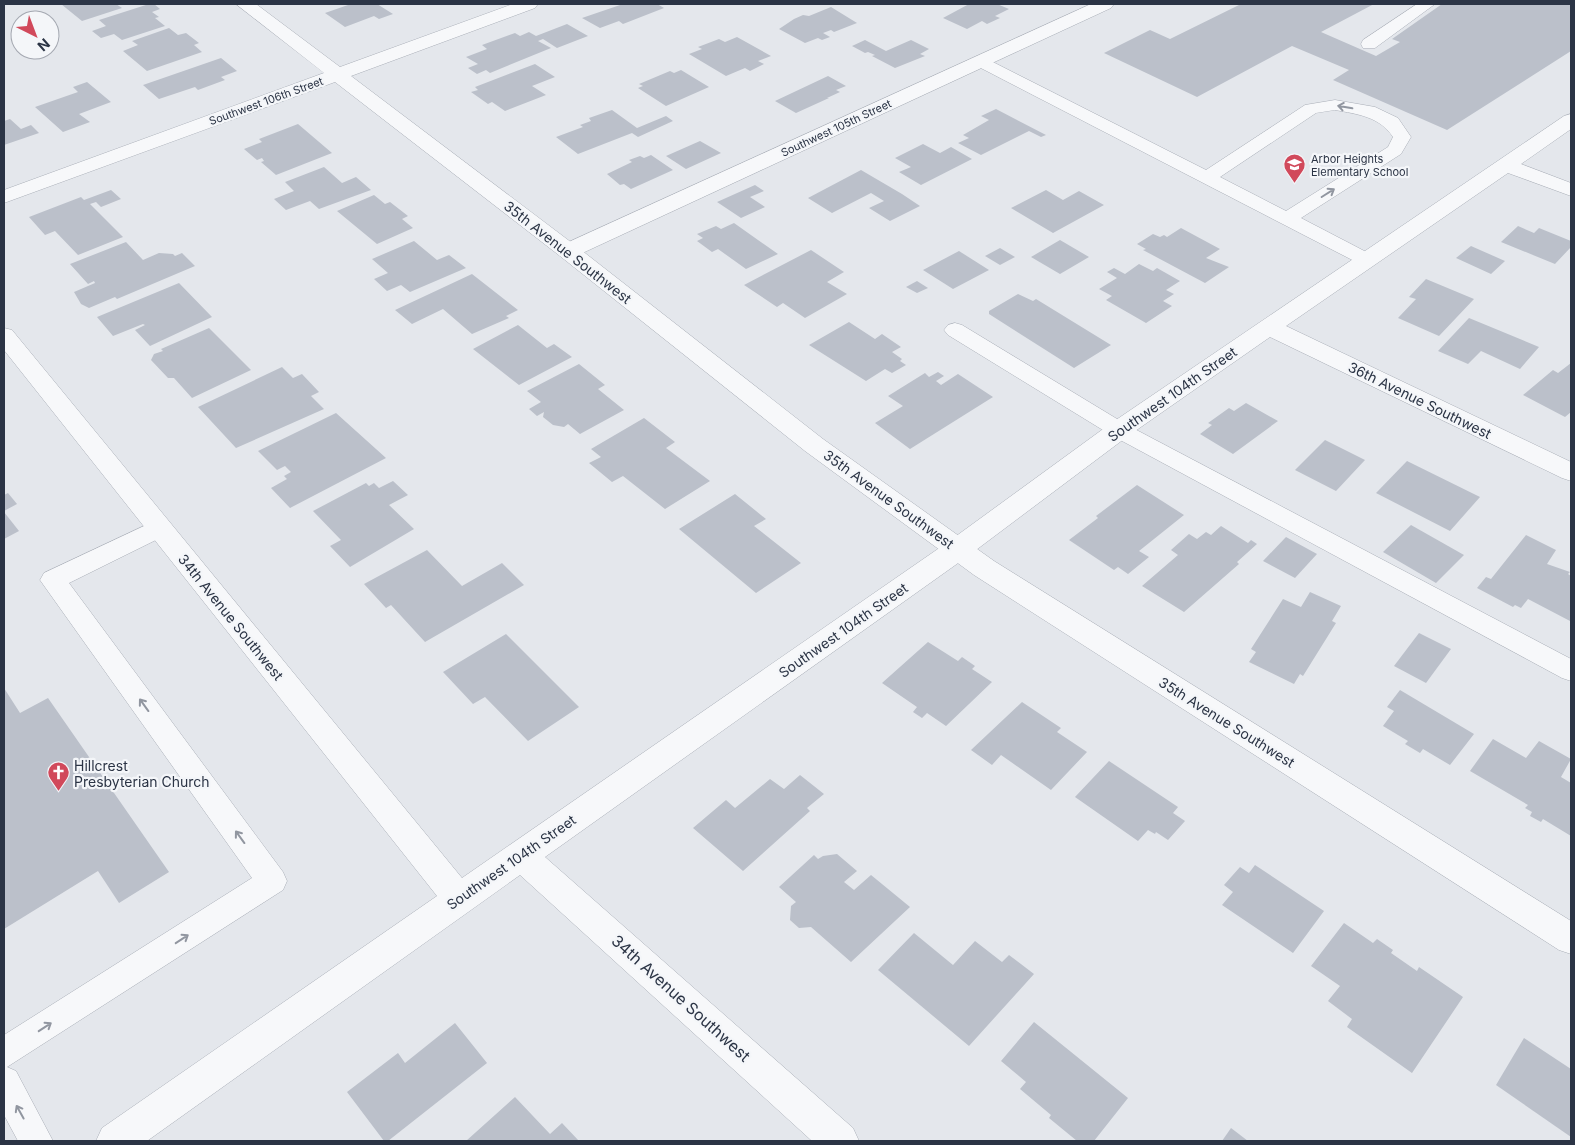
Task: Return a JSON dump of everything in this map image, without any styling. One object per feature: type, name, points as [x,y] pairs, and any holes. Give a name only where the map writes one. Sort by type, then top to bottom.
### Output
[{"type":"street","name":"35th Avenue Southwest","points":[[245,4],[568,251],[814,445],[958,549],[1082,630],[1571,939]]},
{"type":"street","name":"Southwest 106th Street","points":[[4,197],[528,4]]},
{"type":"street","name":"Southwest 105th Street","points":[[568,251],[1105,4]]},
{"type":"street","name":"Southwest 104th Street","points":[[115,1141],[958,549],[1119,430],[1504,164],[1571,120]]},
{"type":"street","points":[[1504,164],[1571,190]]},
{"type":"street","name":"36th Avenue Southwest","points":[[1268,327],[1571,472]]},
{"type":"street","name":"34th Avenue Southwest","points":[[4,336],[459,899]]},
{"type":"street","name":"34th Avenue Southwest","points":[[521,856],[840,1141]]},
{"type":"lane","points":[[1369,44],[1427,4]]},
{"type":"lane","points":[[981,61],[1367,260]]},
{"type":"lane","points":[[1207,178],[1311,109],[1335,105],[1369,111],[1392,122],[1402,137],[1395,150],[1287,219]]},
{"type":"lane","points":[[955,330],[1119,430],[1571,671]]},
{"type":"lane","points":[[4,1053],[272,881],[53,580],[158,528]]},
{"type":"lane","points":[[4,1082],[36,1141]]},
{"type":"building","points":[[61,4],[116,4],[122,8],[82,21]]},
{"type":"building","points":[[154,4],[160,9],[152,12],[159,17],[155,18],[165,26],[122,40],[114,34],[101,38],[92,31],[106,26],[99,20]]},
{"type":"building","points":[[346,4],[377,4],[393,14],[379,19],[374,16],[345,27],[325,13],[348,5]]},
{"type":"building","points":[[623,4],[657,4],[664,8],[623,24],[619,21],[600,28],[582,18]]},
{"type":"building","points":[[969,4],[997,4],[1009,9],[995,16],[1000,18],[987,24],[982,21],[967,29],[943,18]]},
{"type":"building","points":[[1241,4],[1374,4],[1321,32],[1376,56],[1400,42],[1392,39],[1442,4],[1571,4],[1571,51],[1447,130],[1333,80],[1349,70],[1292,46],[1197,97],[1104,53],[1150,30],[1170,39]]},
{"type":"building","points":[[831,7],[857,23],[834,32],[831,30],[823,33],[830,37],[822,40],[818,38],[805,43],[779,29],[803,15],[809,16]]},
{"type":"building","points":[[567,24],[588,36],[557,48],[543,39],[538,41],[551,48],[490,73],[486,70],[477,74],[468,68],[478,64],[466,57],[487,49],[482,45],[515,33],[520,36],[529,32],[536,36]]},
{"type":"building","points":[[169,28],[178,35],[186,33],[199,43],[194,45],[202,52],[147,71],[123,51],[138,45],[132,41]]},
{"type":"building","points":[[737,37],[771,56],[758,61],[764,64],[750,71],[745,68],[726,76],[689,54],[702,49],[698,47],[719,39],[725,42]]},
{"type":"building","points":[[865,40],[886,51],[911,40],[929,49],[920,54],[925,56],[895,68],[872,56],[875,55],[868,52],[865,53],[852,46]]},
{"type":"building","points":[[221,58],[237,71],[221,77],[225,80],[198,90],[195,87],[159,99],[143,85]]},
{"type":"building","points":[[535,64],[555,77],[532,86],[546,95],[505,111],[492,102],[488,104],[471,92],[478,90],[475,87]]},
{"type":"building","points":[[681,70],[709,87],[666,106],[638,88],[643,86],[639,84],[670,71],[674,73]]},
{"type":"building","points":[[828,76],[846,86],[836,90],[840,92],[827,98],[829,98],[796,113],[775,101]]},
{"type":"building","points":[[87,82],[111,102],[79,114],[90,122],[63,132],[35,107],[78,92],[73,87]]},
{"type":"building","points":[[996,109],[1046,135],[1041,137],[1029,131],[981,155],[958,143],[969,138],[963,135],[989,120],[981,116]]},
{"type":"building","points":[[612,110],[637,128],[666,116],[673,121],[638,137],[632,133],[578,154],[556,137],[583,127],[580,125],[591,121],[589,118]]},
{"type":"building","points":[[10,119],[21,129],[31,125],[39,133],[4,145],[4,121]]},
{"type":"building","points":[[298,124],[332,153],[276,175],[261,162],[264,161],[262,158],[257,160],[244,149],[262,142],[259,139]]},
{"type":"building","points":[[700,141],[721,153],[686,169],[666,156]]},
{"type":"building","points":[[923,144],[940,153],[951,147],[972,159],[921,185],[899,172],[911,167],[895,158]]},
{"type":"building","points":[[651,155],[673,170],[631,189],[624,184],[620,185],[607,174],[632,162],[629,160]]},
{"type":"building","points":[[324,167],[342,183],[356,177],[371,190],[319,209],[310,201],[286,210],[274,199],[294,191],[285,182]]},
{"type":"building","points":[[861,170],[920,206],[890,221],[869,208],[884,201],[871,193],[832,213],[808,198]]},
{"type":"building","points":[[755,185],[764,191],[750,197],[765,207],[741,218],[717,202]]},
{"type":"building","points":[[111,190],[121,199],[101,207],[96,202],[90,204],[123,237],[78,255],[55,231],[45,235],[29,217],[81,197],[84,200]]},
{"type":"building","points":[[1046,190],[1063,200],[1079,191],[1104,205],[1053,233],[1011,208]]},
{"type":"building","points":[[374,195],[385,204],[390,202],[408,216],[402,219],[413,228],[377,244],[337,211]]},
{"type":"building","points":[[734,223],[778,254],[746,269],[718,249],[712,252],[697,241],[703,238],[697,234],[716,226],[721,229]]},
{"type":"building","points":[[1518,226],[1534,233],[1539,228],[1571,241],[1571,247],[1555,264],[1501,242]]},
{"type":"building","points":[[1181,228],[1220,249],[1206,258],[1229,267],[1205,283],[1143,250],[1146,249],[1137,244],[1153,234],[1167,237]]},
{"type":"building","points":[[1060,240],[1089,257],[1060,274],[1031,257]]},
{"type":"building","points":[[414,241],[437,260],[449,255],[466,268],[410,292],[401,285],[387,291],[374,279],[388,273],[372,259]]},
{"type":"building","points":[[126,242],[143,260],[159,253],[173,254],[175,256],[182,253],[195,266],[117,299],[115,297],[89,308],[81,304],[74,292],[95,283],[94,281],[88,284],[70,264]]},
{"type":"building","points":[[1471,246],[1505,261],[1491,274],[1456,258]]},
{"type":"building","points":[[1000,248],[1015,257],[1000,265],[985,256]]},
{"type":"building","points":[[811,250],[844,272],[827,282],[847,294],[805,318],[783,303],[777,307],[744,285]]},
{"type":"building","points":[[959,251],[989,270],[953,289],[923,270]]},
{"type":"building","points":[[1139,264],[1153,271],[1157,268],[1180,281],[1166,290],[1174,294],[1163,301],[1172,306],[1146,323],[1106,300],[1112,296],[1099,289],[1117,278],[1107,272],[1114,268],[1125,274]]},
{"type":"building","points":[[472,274],[518,310],[506,316],[509,318],[472,334],[443,309],[412,324],[395,310]]},
{"type":"building","points":[[1426,279],[1474,299],[1439,336],[1398,318],[1416,299],[1409,297]]},
{"type":"building","points":[[917,281],[928,288],[917,293],[906,287]]},
{"type":"building","points":[[179,283],[212,317],[150,346],[135,330],[145,325],[143,324],[113,336],[97,317]]},
{"type":"building","points":[[1018,294],[1033,301],[1036,299],[1111,345],[1074,368],[989,314],[989,311]]},
{"type":"building","points":[[1469,318],[1539,347],[1520,369],[1481,351],[1468,364],[1438,351]]},
{"type":"building","points":[[849,322],[875,339],[882,334],[901,347],[892,352],[902,359],[900,361],[906,365],[892,373],[885,369],[866,381],[809,345]]},
{"type":"building","points":[[518,325],[547,348],[554,344],[572,357],[519,385],[473,349]]},
{"type":"building","points":[[209,328],[251,370],[192,398],[174,378],[168,378],[151,360],[154,354],[163,351],[161,349]]},
{"type":"building","points":[[1571,363],[1571,412],[1565,417],[1523,395],[1553,370],[1558,373]]},
{"type":"building","points":[[579,364],[605,385],[598,389],[624,410],[580,434],[568,424],[564,427],[553,425],[543,417],[544,412],[537,416],[529,409],[541,402],[527,391]]},
{"type":"building","points":[[282,367],[293,378],[302,374],[319,392],[311,396],[324,409],[236,448],[198,407]]},
{"type":"building","points":[[938,372],[944,376],[936,381],[941,385],[958,374],[993,397],[910,449],[875,423],[903,406],[888,396],[925,373],[929,377]]},
{"type":"building","points":[[1246,403],[1278,421],[1233,454],[1200,434],[1212,425],[1208,423],[1229,408],[1234,411]]},
{"type":"building","points":[[336,413],[386,458],[290,508],[271,488],[287,479],[284,476],[291,472],[285,466],[277,470],[258,451]]},
{"type":"building","points":[[644,418],[675,442],[666,448],[710,481],[665,509],[623,476],[612,482],[589,463],[601,457],[591,449]]},
{"type":"building","points":[[1325,440],[1365,460],[1336,491],[1295,470]]},
{"type":"building","points":[[1407,461],[1480,497],[1450,531],[1376,493]]},
{"type":"building","points":[[393,481],[408,495],[389,505],[414,529],[350,567],[330,546],[341,540],[313,511],[366,483],[369,486],[374,483],[379,488]]},
{"type":"building","points":[[1137,485],[1184,515],[1139,551],[1149,557],[1128,574],[1118,567],[1114,570],[1069,540],[1098,518],[1096,516]]},
{"type":"building","points":[[8,493],[17,504],[4,511],[4,495]]},
{"type":"building","points":[[735,494],[766,519],[754,526],[801,563],[756,593],[679,529]]},
{"type":"building","points":[[4,512],[19,531],[4,539]]},
{"type":"building","points":[[1411,525],[1464,555],[1436,583],[1383,552]]},
{"type":"building","points":[[1221,526],[1248,543],[1251,540],[1257,544],[1237,562],[1239,564],[1184,612],[1142,586],[1178,555],[1171,550],[1189,534],[1197,539],[1206,532],[1211,535]]},
{"type":"building","points":[[1526,535],[1556,550],[1547,564],[1570,572],[1568,574],[1571,576],[1570,621],[1528,599],[1521,608],[1515,605],[1513,607],[1477,588],[1486,577],[1491,579]]},
{"type":"building","points":[[1286,537],[1317,554],[1295,578],[1263,561]]},
{"type":"building","points":[[427,550],[462,586],[502,563],[524,585],[425,642],[391,605],[386,608],[364,584]]},
{"type":"building","points":[[1310,592],[1341,606],[1332,621],[1336,623],[1303,676],[1300,674],[1294,684],[1249,662],[1256,652],[1251,649],[1283,599],[1301,607]]},
{"type":"building","points":[[1419,633],[1451,649],[1426,683],[1394,666]]},
{"type":"building","points":[[506,634],[579,707],[528,741],[485,697],[473,704],[443,672]]},
{"type":"building","points":[[928,642],[958,661],[962,657],[975,666],[972,669],[992,682],[946,726],[927,713],[922,718],[913,712],[917,707],[882,683]]},
{"type":"building","name":"Hillcrest Presbyterian Church","points":[[4,688],[20,713],[48,698],[169,872],[119,903],[98,871],[4,929]]},
{"type":"building","points":[[1400,690],[1474,734],[1450,765],[1423,749],[1420,753],[1405,744],[1408,741],[1383,726],[1394,711],[1387,707]]},
{"type":"building","points":[[1022,702],[1061,728],[1057,732],[1087,752],[1051,790],[1001,755],[992,765],[971,750]]},
{"type":"building","points":[[1493,739],[1526,758],[1539,741],[1571,759],[1561,777],[1571,783],[1571,836],[1543,819],[1541,822],[1530,816],[1532,812],[1525,808],[1528,805],[1470,771]]},
{"type":"building","points":[[1109,761],[1178,807],[1173,813],[1185,821],[1168,840],[1156,832],[1155,834],[1148,830],[1138,841],[1075,797]]},
{"type":"building","points":[[800,775],[824,794],[807,808],[810,811],[743,871],[693,828],[726,800],[735,808],[770,779],[784,789]]},
{"type":"building","points":[[837,854],[857,871],[844,882],[854,890],[871,875],[910,907],[851,962],[811,927],[799,928],[790,920],[791,906],[796,902],[779,887],[814,855],[818,859],[823,856]]},
{"type":"building","points":[[1255,865],[1324,911],[1293,953],[1222,905],[1233,892],[1224,885],[1240,867],[1249,873]]},
{"type":"building","points":[[1344,923],[1373,943],[1377,939],[1393,950],[1391,953],[1417,971],[1419,967],[1463,997],[1412,1073],[1347,1027],[1352,1019],[1328,1001],[1340,986],[1311,966]]},
{"type":"building","points":[[914,933],[953,965],[975,941],[1002,962],[1009,955],[1034,974],[969,1046],[878,970]]},
{"type":"building","points":[[1034,1022],[1128,1098],[1094,1141],[1077,1141],[1049,1118],[1051,1115],[1020,1089],[1026,1082],[1001,1061]]},
{"type":"building","points":[[455,1023],[487,1063],[388,1141],[384,1141],[347,1092],[398,1053],[405,1063]]},
{"type":"building","points":[[1524,1038],[1571,1069],[1571,1137],[1496,1085]]},
{"type":"building","points":[[515,1097],[550,1134],[562,1123],[579,1141],[466,1141]]},
{"type":"building","points":[[1231,1128],[1248,1141],[1222,1141]]},
{"type":"place","name":"Arbor Heights Elementary School","points":[[1295,184]]},
{"type":"place","name":"Hillcrest Presbyterian Church","points":[[58,792]]}]
